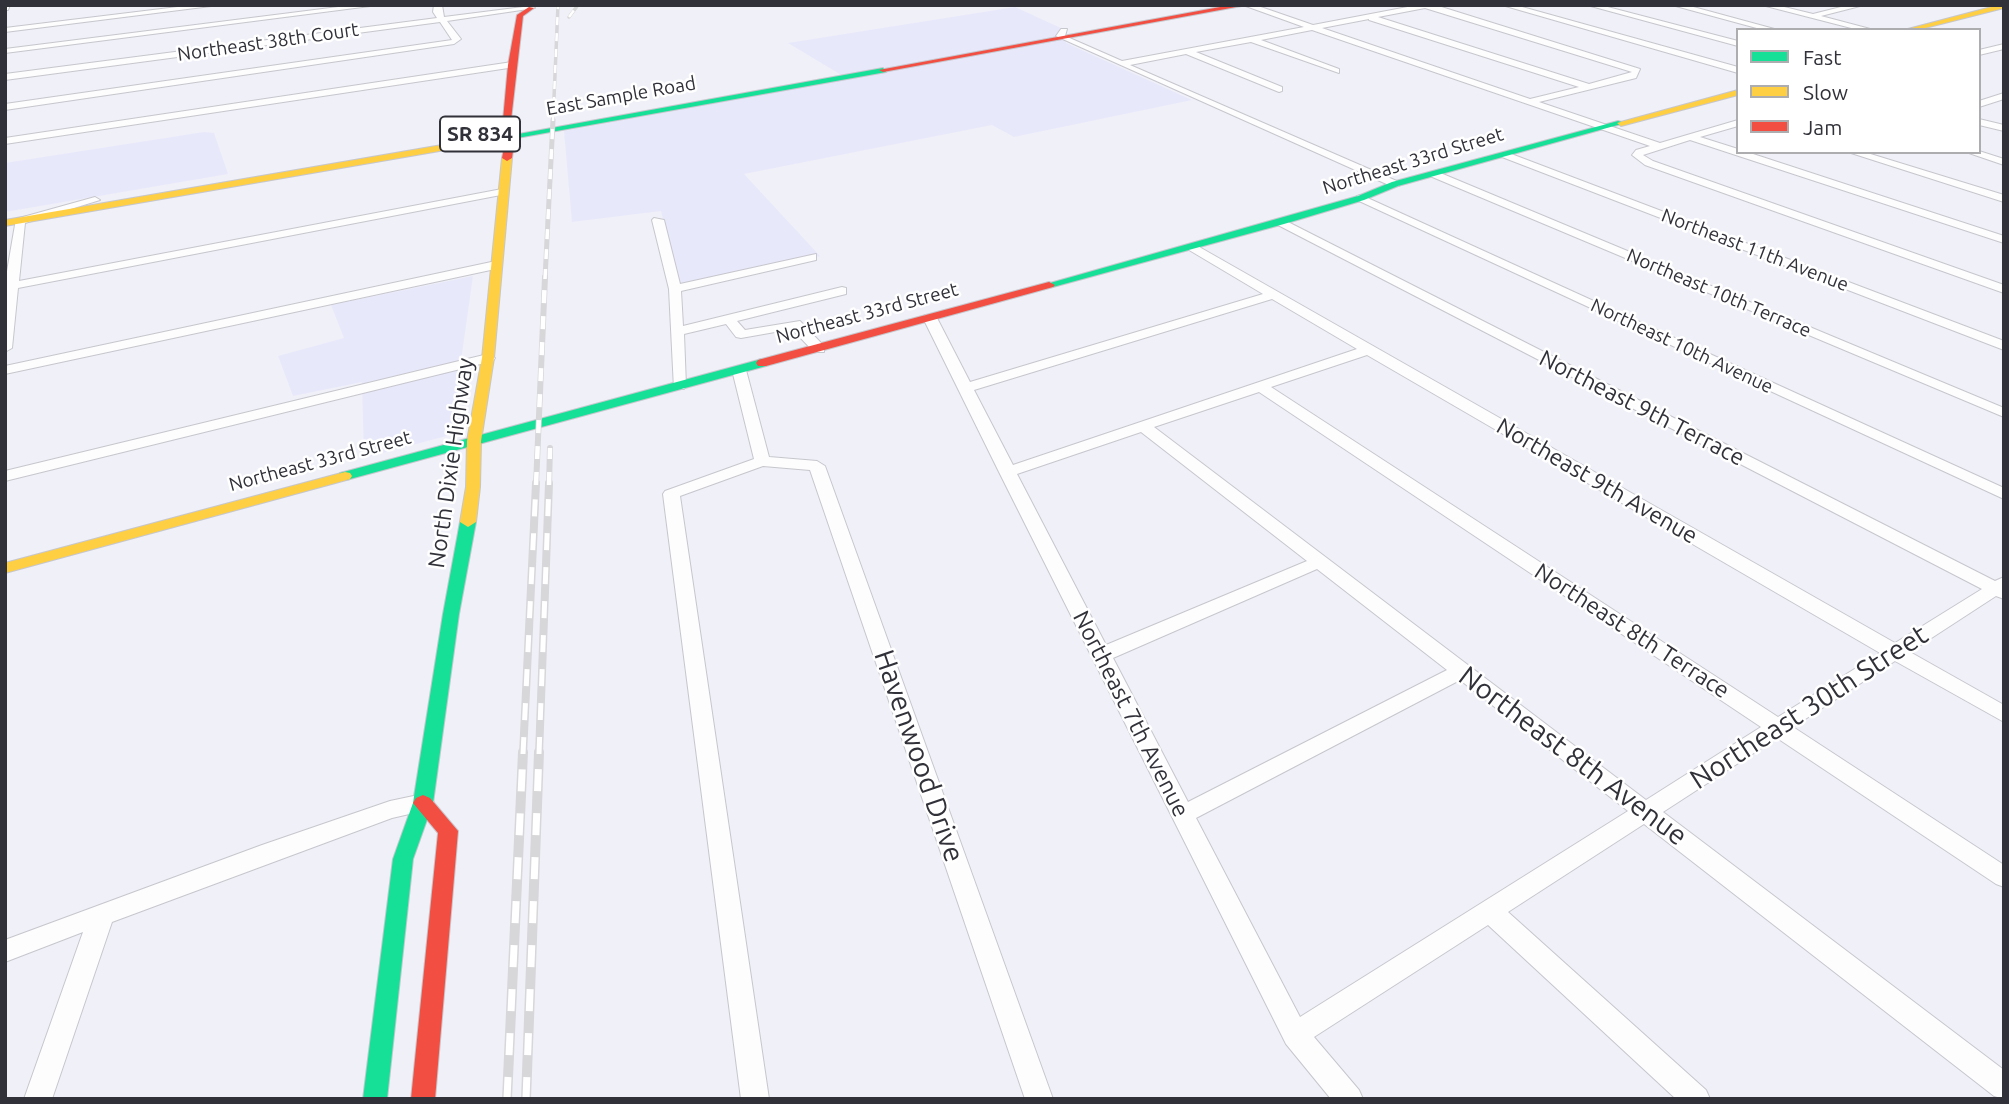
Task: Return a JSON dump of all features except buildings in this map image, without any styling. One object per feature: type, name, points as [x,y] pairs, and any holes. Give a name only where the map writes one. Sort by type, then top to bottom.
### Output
[{"type":"main road","name":"East Sample Road","points":[[1063,35],[1214,5]]},
{"type":"main road","name":"East Sample Road","points":[[11,218],[94,200],[802,78],[1246,5]]},
{"type":"main road","points":[[1916,28],[2004,6]]},
{"type":"main road","points":[[528,74],[534,13],[530,7]]},
{"type":"main road","name":"North Dixie Highway","points":[[375,1099],[402,859],[424,803],[451,614],[465,546],[473,487],[474,441],[488,358],[502,192],[515,128],[507,120],[512,65],[520,15],[530,7]]},
{"type":"main road","name":"East Sample Road","points":[[11,218],[515,128],[786,88],[1043,38]]},
{"type":"main road","points":[[786,88],[802,78]]},
{"type":"main road","name":"Northeast 33rd Street","points":[[5,568],[819,349],[1280,222],[1361,198],[1395,184],[1736,93]]},
{"type":"main road","points":[[423,1099],[448,831],[424,803]]},
{"type":"street","points":[[102,5],[102,19]]},
{"type":"street","points":[[5,30],[215,5]]},
{"type":"street","points":[[5,51],[374,5]]},
{"type":"street","points":[[5,107],[454,41],[457,39],[437,12],[438,5]]},
{"type":"street","points":[[1246,5],[1660,146]]},
{"type":"street","points":[[1506,5],[1736,69]]},
{"type":"street","points":[[1591,5],[1736,43]]},
{"type":"street","points":[[1676,5],[1766,28]]},
{"type":"street","points":[[1766,5],[1862,28]]},
{"type":"street","points":[[1812,16],[1860,5]]},
{"type":"street","points":[[1121,64],[1428,6],[1637,71],[1633,76],[1531,101]]},
{"type":"street","name":"Northeast 38th Court","points":[[5,78],[530,7]]},
{"type":"street","points":[[1370,17],[1589,87]]},
{"type":"street","points":[[1063,35],[1121,64],[1395,184]]},
{"type":"street","points":[[1252,39],[1336,71]]},
{"type":"street","points":[[1981,53],[2004,46]]},
{"type":"street","points":[[1188,51],[1275,87]]},
{"type":"street","points":[[1981,55],[1992,59]]},
{"type":"street","points":[[5,141],[512,65]]},
{"type":"street","points":[[1981,103],[2004,96]]},
{"type":"street","points":[[1981,122],[2004,128]]},
{"type":"street","points":[[1736,125],[1637,155],[1649,163],[2004,289]]},
{"type":"street","points":[[1690,137],[1736,152]]},
{"type":"street","points":[[1742,154],[2004,240]]},
{"type":"street","points":[[1859,154],[2004,199]]},
{"type":"street","points":[[1978,154],[2004,162]]},
{"type":"street","name":"Northeast 11th Avenue","points":[[1506,155],[2004,346]]},
{"type":"street","name":"Northeast 10th Terrace","points":[[1434,174],[2004,413]]},
{"type":"street","points":[[8,286],[502,192]]},
{"type":"street","name":"Northeast 10th Avenue","points":[[1361,198],[2004,494]]},
{"type":"street","points":[[5,348],[11,218]]},
{"type":"street","points":[[658,220],[675,289],[679,386]]},
{"type":"street","name":"Northeast 9th Terrace","points":[[1280,222],[2001,588]]},
{"type":"street","name":"Northeast 9th Avenue","points":[[1190,247],[2004,715]]},
{"type":"street","points":[[675,289],[811,257]]},
{"type":"street","points":[[5,370],[496,265]]},
{"type":"street","points":[[677,332],[842,291]]},
{"type":"street","points":[[967,387],[1273,295]]},
{"type":"street","name":"Northeast 7th Avenue","points":[[930,318],[1295,1035],[1349,1099]]},
{"type":"street","points":[[729,319],[741,334],[795,324],[819,349]]},
{"type":"street","points":[[1007,472],[1368,350]]},
{"type":"street","points":[[5,476],[488,358]]},
{"type":"street","points":[[739,370],[762,461]]},
{"type":"street","name":"Northeast 8th Terrace","points":[[1261,387],[2004,877]]},
{"type":"street","name":"Northeast 8th Avenue","points":[[1143,426],[2004,1087]]},
{"type":"street","name":"Havenwood Drive","points":[[755,1099],[671,494],[762,461],[817,466],[1039,1099]]},
{"type":"street","points":[[1101,655],[1320,562]]},
{"type":"street","name":"Northeast 30th Street","points":[[1295,1035],[1895,652],[2001,588]]},
{"type":"street","points":[[1182,815],[1462,671]]},
{"type":"street","points":[[5,951],[378,814],[424,803]]},
{"type":"street","points":[[1490,911],[1696,1099]]},
{"type":"street","points":[[38,1099],[102,914]]},
{"type":"shaded area","points":[[1015,7],[1063,29],[1066,43],[1192,100],[1014,137],[992,125],[744,174],[820,256],[679,285],[661,211],[572,222],[564,131],[848,79],[788,43]]},
{"type":"shaded area","points":[[204,132],[214,133],[228,174],[5,212],[5,163]]},
{"type":"shaded area","points":[[473,276],[451,431],[446,436],[364,458],[362,382],[293,396],[278,356],[344,338],[331,305]]},
{"type":"railway","points":[[553,121],[558,5]]},
{"type":"railway","points":[[569,17],[578,5]]},
{"type":"railway","points":[[545,279],[553,120]]},
{"type":"railway","points":[[536,485],[545,277]]},
{"type":"railway","points":[[549,485],[550,448]]},
{"type":"railway","points":[[523,754],[536,483]]},
{"type":"railway","points":[[539,754],[549,483]]},
{"type":"railway","points":[[507,1099],[523,752]]},
{"type":"railway","points":[[526,1099],[539,752]]},
{"type":"traffic: fast","points":[[506,137],[883,70]]},
{"type":"traffic: fast","points":[[1049,285],[1280,222],[1361,198],[1395,184],[1621,123]]},
{"type":"traffic: fast","points":[[345,476],[762,363]]},
{"type":"traffic: fast","points":[[375,1099],[403,859],[423,803],[451,614],[468,522]]},
{"type":"traffic: slow","points":[[1915,28],[2004,6]]},
{"type":"traffic: slow","points":[[1621,123],[1736,93]]},
{"type":"traffic: slow","points":[[5,223],[506,137]]},
{"type":"traffic: slow","points":[[468,522],[473,487],[474,441],[488,358],[507,158]]},
{"type":"traffic: slow","points":[[5,568],[345,476]]},
{"type":"traffic: jam","points":[[883,70],[1244,5]]},
{"type":"traffic: jam","points":[[507,158],[512,129],[507,120],[512,65],[520,15],[531,8]]},
{"type":"traffic: jam","points":[[762,363],[1049,285]]},
{"type":"traffic: jam","points":[[423,803],[448,831],[423,1099]]}]
